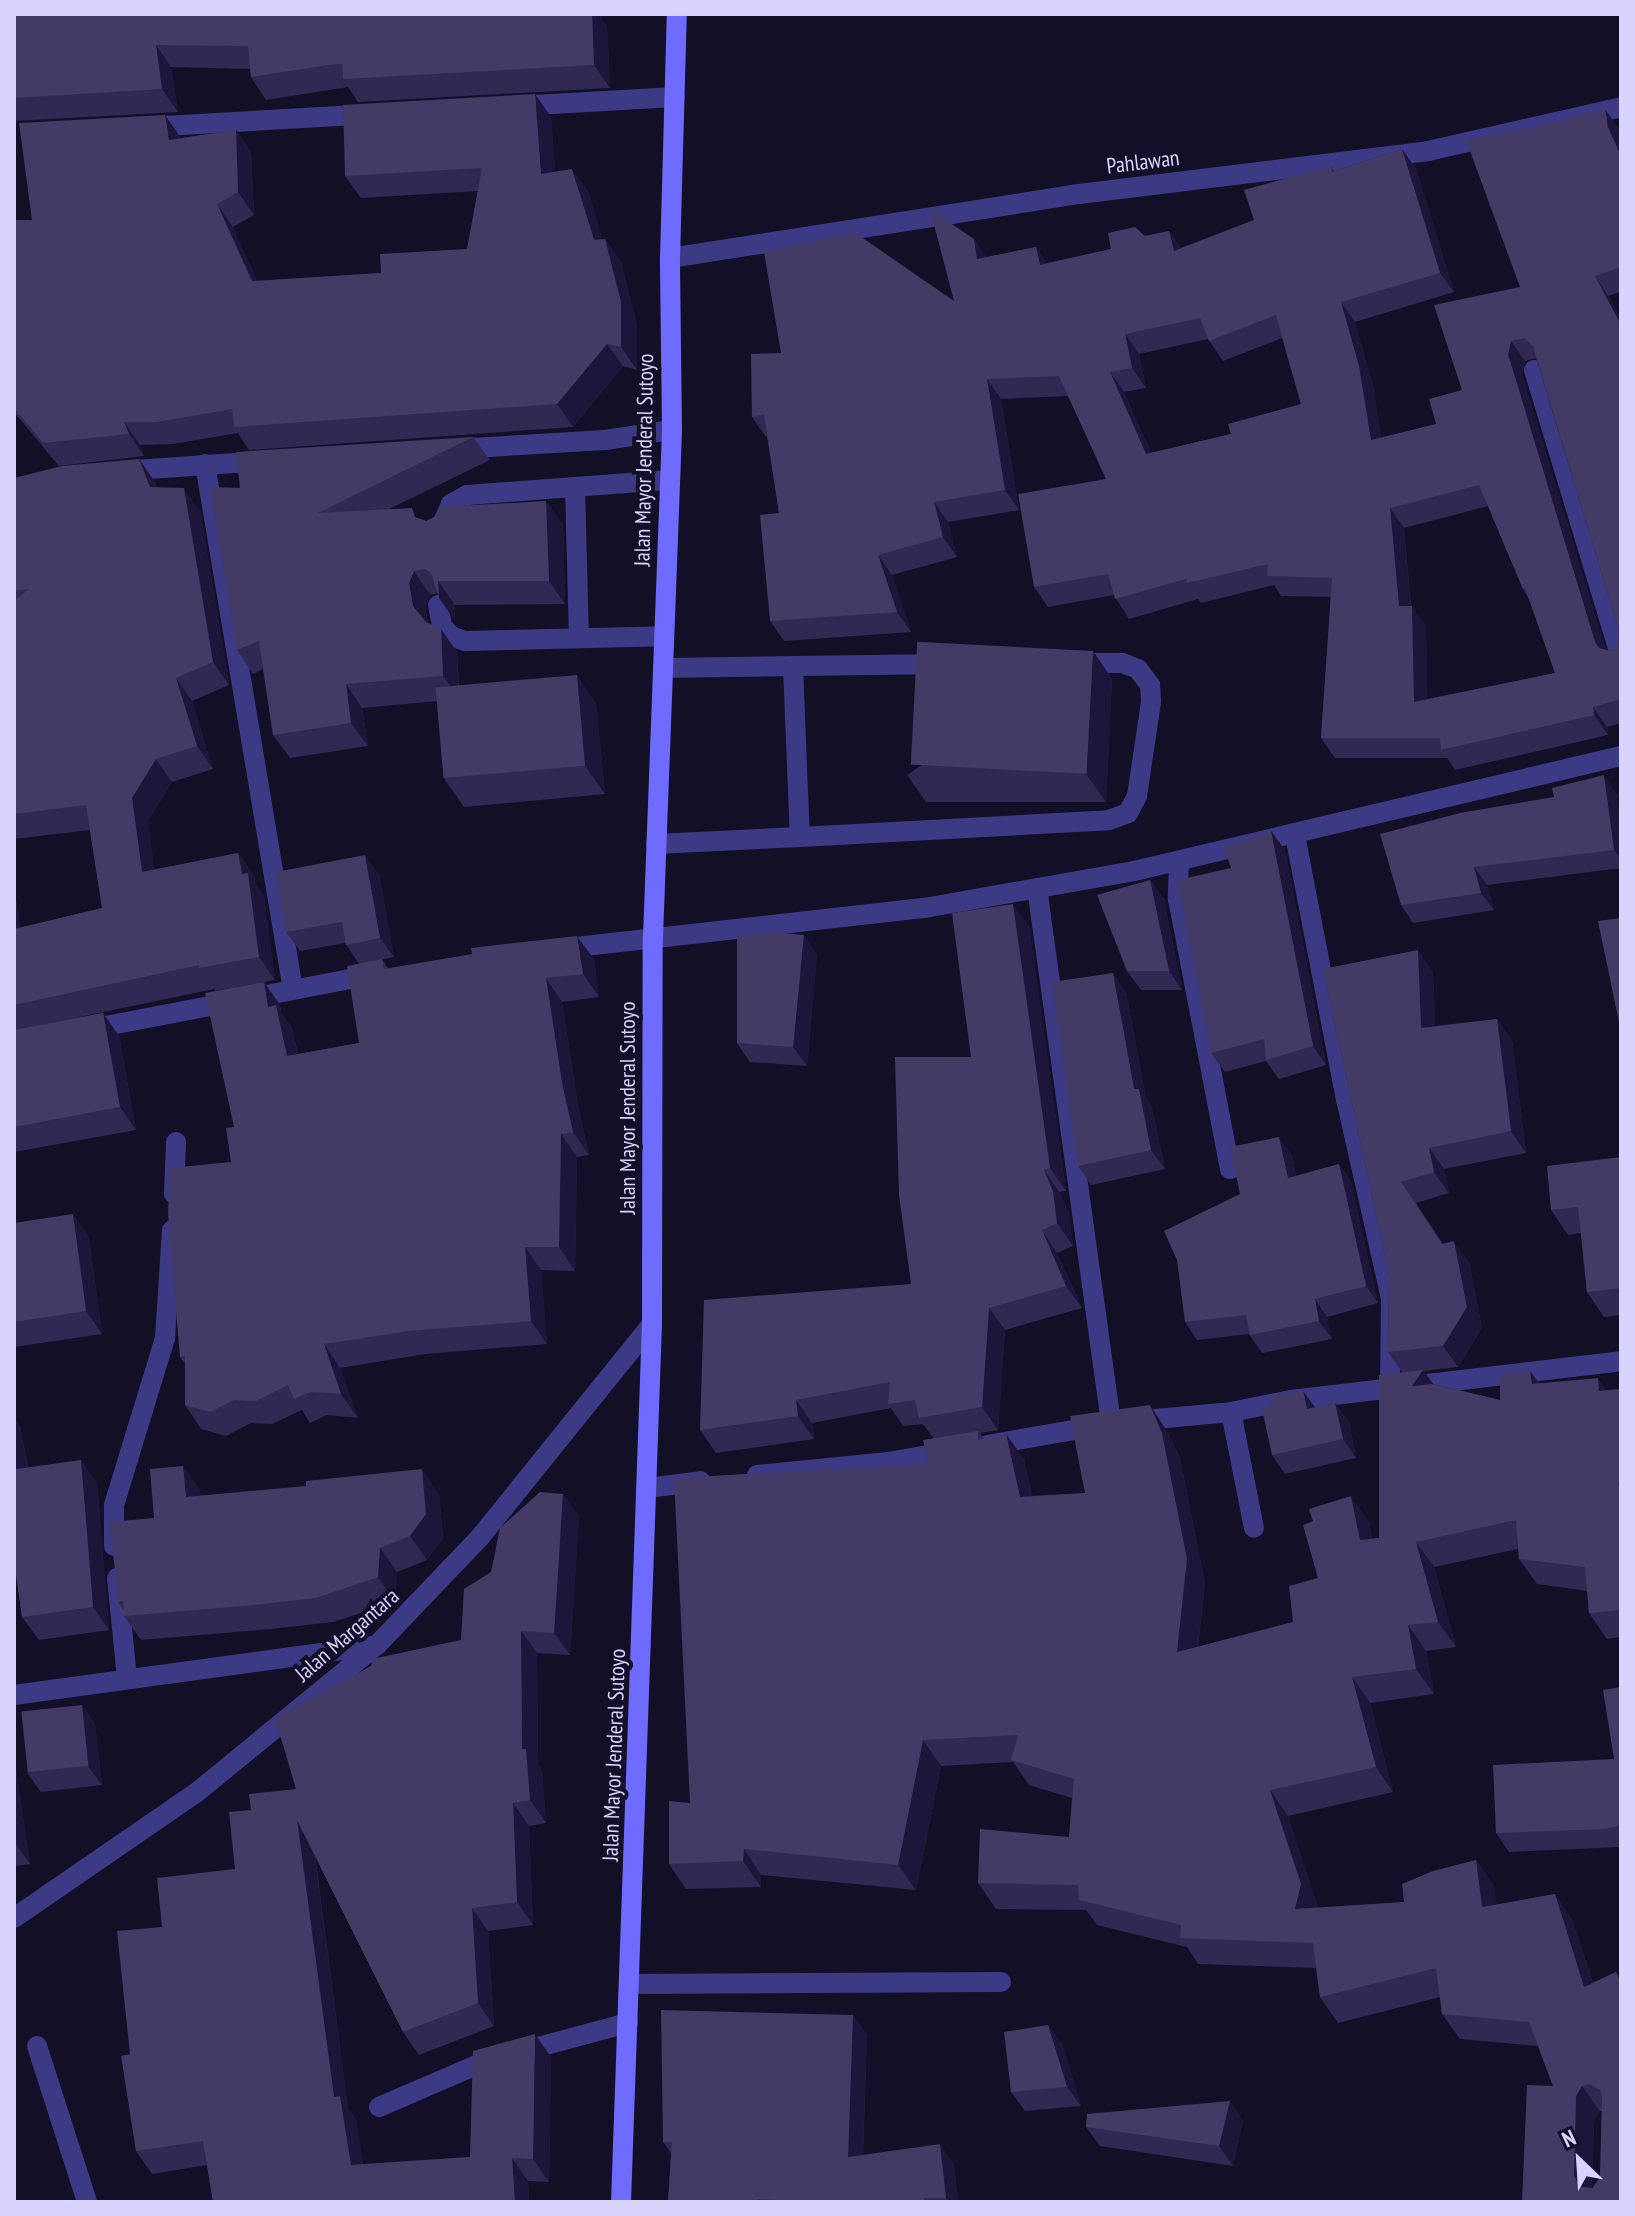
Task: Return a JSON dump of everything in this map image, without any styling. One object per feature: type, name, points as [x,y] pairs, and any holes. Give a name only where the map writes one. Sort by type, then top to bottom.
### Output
[{"type":"main road","name":"Jalan Mayor Jenderal Sutoyo","points":[[621,2202],[648,1488],[652,1324],[653,937],[672,430],[670,258],[677,14]]},
{"type":"street","points":[[502,107],[675,97]]},
{"type":"street","name":"Pahlawan","points":[[670,258],[1071,195],[1428,151],[1621,107]]},
{"type":"street","points":[[124,128],[391,113]]},
{"type":"street","points":[[1534,370],[1621,658]]},
{"type":"street","points":[[436,450],[605,440],[672,430]]},
{"type":"street","points":[[102,472],[282,460]]},
{"type":"street","points":[[205,464],[293,990]]},
{"type":"street","points":[[441,531],[451,504],[467,495],[668,480]]},
{"type":"street","points":[[575,487],[579,638]]},
{"type":"street","points":[[438,605],[442,626],[451,636],[465,641],[663,636]]},
{"type":"street","points":[[656,844],[1109,820],[1128,813],[1137,796],[1151,702],[1150,685],[1138,669],[1122,663],[1058,663]]},
{"type":"street","points":[[663,668],[965,664]]},
{"type":"street","points":[[793,666],[800,837]]},
{"type":"street","points":[[531,952],[930,907],[1037,888],[1295,835],[1621,756]]},
{"type":"street","points":[[1295,835],[1346,1099],[1391,1299],[1390,1388]]},
{"type":"street","points":[[1179,861],[1178,899],[1230,1169]]},
{"type":"street","points":[[1037,888],[1111,1423]]},
{"type":"street","points":[[61,1034],[395,970]]},
{"type":"street","points":[[127,1678],[114,1548],[114,1505],[165,1338],[176,1142]]},
{"type":"street","name":"Jalan Margantara","points":[[14,1918],[196,1793],[377,1645],[481,1536],[652,1324]]},
{"type":"street","points":[[648,1488],[888,1462],[1111,1423],[1231,1412],[1291,1400],[1621,1361]]},
{"type":"street","points":[[1231,1412],[1254,1528]]},
{"type":"street","points":[[14,1695],[377,1645]]},
{"type":"street","points":[[629,1984],[1001,1982]]},
{"type":"street","points":[[379,2107],[486,2061],[628,2023]]},
{"type":"street","points":[[37,2046],[87,2202]]},
{"type":"building","points":[[14,14],[592,14],[594,65],[343,79],[342,64],[335,64],[251,77],[248,46],[156,45],[162,89],[14,98]]},
{"type":"building","points":[[535,94],[541,174],[572,169],[594,240],[605,239],[621,302],[621,347],[607,344],[557,404],[234,427],[232,409],[157,422],[124,422],[129,434],[43,443],[14,408],[14,220],[32,220],[19,123],[165,115],[169,140],[236,130],[238,192],[217,204],[252,281],[381,273],[380,254],[467,249],[482,168],[345,176],[343,105]]},
{"type":"building","points":[[1605,109],[1608,127],[1621,156],[1621,267],[1595,276],[1621,325],[1621,699],[1593,707],[1594,715],[1441,750],[1440,738],[1321,738],[1332,578],[1267,576],[1268,564],[1187,583],[1186,579],[1115,599],[1108,574],[1034,587],[1018,494],[1106,479],[1059,376],[987,379],[1005,490],[934,502],[943,537],[878,555],[897,612],[770,621],[760,515],[779,513],[764,414],[752,417],[751,354],[781,353],[764,252],[854,232],[954,301],[930,209],[974,239],[977,259],[1036,247],[1040,265],[1111,249],[1108,233],[1135,227],[1145,236],[1169,231],[1174,251],[1254,220],[1244,190],[1331,166],[1332,172],[1402,149],[1440,273],[1341,302],[1359,366],[1371,440],[1436,424],[1429,399],[1462,390],[1434,305],[1520,287],[1466,140],[1540,126]],"holes":[[[1276,315],[1301,404],[1228,424],[1231,434],[1146,454],[1110,372],[1132,368],[1125,334],[1200,318],[1209,341]],[[1524,338],[1533,346],[1620,634],[1617,646],[1610,651],[1599,648],[1595,642],[1508,354],[1511,341]],[[1479,485],[1525,588],[1555,673],[1414,702],[1412,606],[1399,606],[1390,508]]]},
{"type":"building","points":[[473,437],[318,513],[412,508],[415,517],[426,521],[434,517],[439,507],[546,501],[549,581],[438,581],[439,598],[431,573],[425,569],[414,571],[409,583],[413,606],[426,622],[441,629],[443,676],[346,684],[351,723],[273,735],[259,641],[237,650],[210,487],[240,488],[236,452]]},
{"type":"building","points":[[139,459],[150,487],[184,488],[213,662],[176,678],[197,746],[156,759],[132,798],[142,872],[238,853],[242,874],[248,873],[259,957],[199,968],[199,965],[14,1005],[14,929],[102,908],[86,805],[14,814],[14,601],[29,589],[14,591],[14,478],[62,466]]},
{"type":"building","points":[[917,642],[1093,651],[1087,774],[911,765]]},
{"type":"building","points":[[577,675],[585,766],[443,778],[436,687]]},
{"type":"building","points":[[1604,775],[1614,850],[1474,867],[1481,893],[1401,905],[1380,834],[1460,813],[1554,797],[1552,788]]},
{"type":"building","points":[[1271,831],[1313,1046],[1266,1060],[1264,1039],[1211,1053],[1178,880],[1231,868],[1224,848]]},
{"type":"building","points":[[365,855],[380,938],[346,945],[342,922],[286,932],[276,872]]},
{"type":"building","points":[[1150,880],[1169,971],[1127,971],[1097,895]]},
{"type":"building","points":[[1013,904],[1050,1168],[1044,1170],[1053,1191],[1057,1223],[1042,1230],[1066,1286],[989,1308],[982,1407],[919,1418],[915,1400],[888,1404],[890,1382],[796,1400],[798,1416],[700,1430],[704,1300],[911,1284],[899,1195],[895,1057],[971,1057],[952,913]]},
{"type":"building","points":[[1621,918],[1621,1032],[1598,921]]},
{"type":"building","points":[[772,932],[804,935],[793,1047],[737,1043],[737,937]]},
{"type":"building","points":[[577,936],[583,974],[546,978],[573,1132],[561,1134],[559,1247],[525,1247],[531,1321],[409,1331],[324,1344],[341,1394],[311,1392],[294,1399],[288,1385],[256,1401],[234,1400],[210,1412],[185,1405],[185,1356],[180,1357],[168,1214],[170,1168],[231,1162],[226,1128],[234,1127],[205,993],[264,982],[268,1007],[276,1005],[287,1056],[359,1043],[347,966],[382,959],[384,969],[472,954],[471,948]]},
{"type":"building","points":[[1418,950],[1421,1028],[1497,1019],[1511,1131],[1429,1148],[1434,1172],[1401,1182],[1442,1244],[1454,1241],[1467,1307],[1443,1346],[1388,1352],[1389,1275],[1323,969]]},
{"type":"building","points":[[1113,973],[1134,1089],[1139,1089],[1151,1150],[1078,1166],[1052,982]]},
{"type":"building","points":[[103,1013],[120,1107],[14,1127],[14,1030]]},
{"type":"building","points":[[1279,1137],[1288,1178],[1339,1164],[1366,1286],[1315,1299],[1319,1321],[1250,1335],[1246,1315],[1185,1322],[1177,1260],[1164,1231],[1240,1194],[1230,1147]]},
{"type":"building","points":[[1621,1157],[1621,1288],[1587,1292],[1578,1207],[1551,1210],[1547,1166]]},
{"type":"building","points":[[73,1214],[86,1311],[14,1322],[14,1223]]},
{"type":"building","points":[[1423,1370],[1412,1386],[1432,1384],[1500,1400],[1500,1375],[1530,1371],[1532,1384],[1598,1378],[1599,1391],[1621,1389],[1621,1481],[1618,1482],[1621,1503],[1621,1610],[1589,1613],[1585,1567],[1519,1559],[1516,1520],[1416,1542],[1438,1622],[1408,1625],[1416,1669],[1352,1677],[1376,1767],[1270,1790],[1301,1884],[1295,1909],[1404,1902],[1402,1884],[1433,1871],[1476,1860],[1482,1907],[1555,1894],[1584,1987],[1616,1972],[1621,1985],[1621,2202],[1522,2202],[1527,2085],[1553,2086],[1529,2022],[1442,2014],[1436,1968],[1320,1997],[1313,1943],[1180,1938],[1181,1925],[1079,1900],[1078,1885],[978,1883],[980,1829],[1069,1837],[1074,1779],[1011,1760],[1018,1735],[923,1740],[898,1865],[744,1849],[743,1861],[669,1864],[669,1801],[690,1803],[674,1478],[928,1464],[923,1440],[978,1431],[978,1440],[1006,1434],[1020,1497],[1085,1493],[1070,1416],[1150,1405],[1162,1433],[1187,1559],[1177,1652],[1293,1622],[1289,1586],[1318,1578],[1303,1525],[1313,1521],[1309,1509],[1351,1496],[1360,1540],[1379,1538],[1379,1375]],"holes":[[[1590,2084],[1600,2090],[1600,2177],[1593,2188],[1580,2187],[1574,2176],[1576,2096],[1582,2086]]]},
{"type":"building","points":[[1303,1391],[1307,1409],[1335,1403],[1343,1439],[1272,1455],[1262,1409],[1272,1406],[1270,1397]]},
{"type":"building","points":[[14,1457],[16,1469],[81,1460],[93,1607],[22,1617],[14,1560]]},
{"type":"building","points":[[183,1466],[186,1497],[306,1486],[306,1481],[422,1469],[426,1514],[410,1536],[380,1548],[378,1577],[316,1598],[124,1616],[123,1601],[118,1602],[110,1522],[154,1518],[150,1469]]},
{"type":"building","points":[[540,1492],[563,1494],[554,1633],[521,1631],[522,1749],[526,1749],[530,1800],[513,1803],[517,1902],[472,1908],[478,2003],[403,2032],[297,1820],[334,2097],[340,2096],[351,2165],[470,2157],[473,2051],[535,2034],[533,2159],[512,2158],[515,2202],[213,2202],[203,2141],[136,2151],[121,2056],[130,2054],[117,1931],[162,1927],[157,1878],[235,1869],[229,1812],[251,1810],[249,1794],[296,1789],[275,1718],[371,1666],[372,1659],[461,1640],[464,1589],[491,1572],[500,1528]]},
{"type":"building","points":[[1621,1687],[1621,1825],[1605,1829],[1496,1833],[1493,1765],[1614,1759],[1603,1690]]},
{"type":"building","points":[[82,1705],[88,1766],[28,1772],[21,1711]]},
{"type":"building","points":[[661,2010],[853,2015],[848,2157],[940,2144],[946,2198],[924,2198],[924,2202],[757,2199],[757,2202],[668,2202],[672,2142],[663,2142]]},
{"type":"building","points":[[1048,2025],[1067,2087],[1011,2092],[1004,2032]]},
{"type":"building","points":[[1230,2101],[1219,2146],[1086,2127],[1087,2114]]}]
